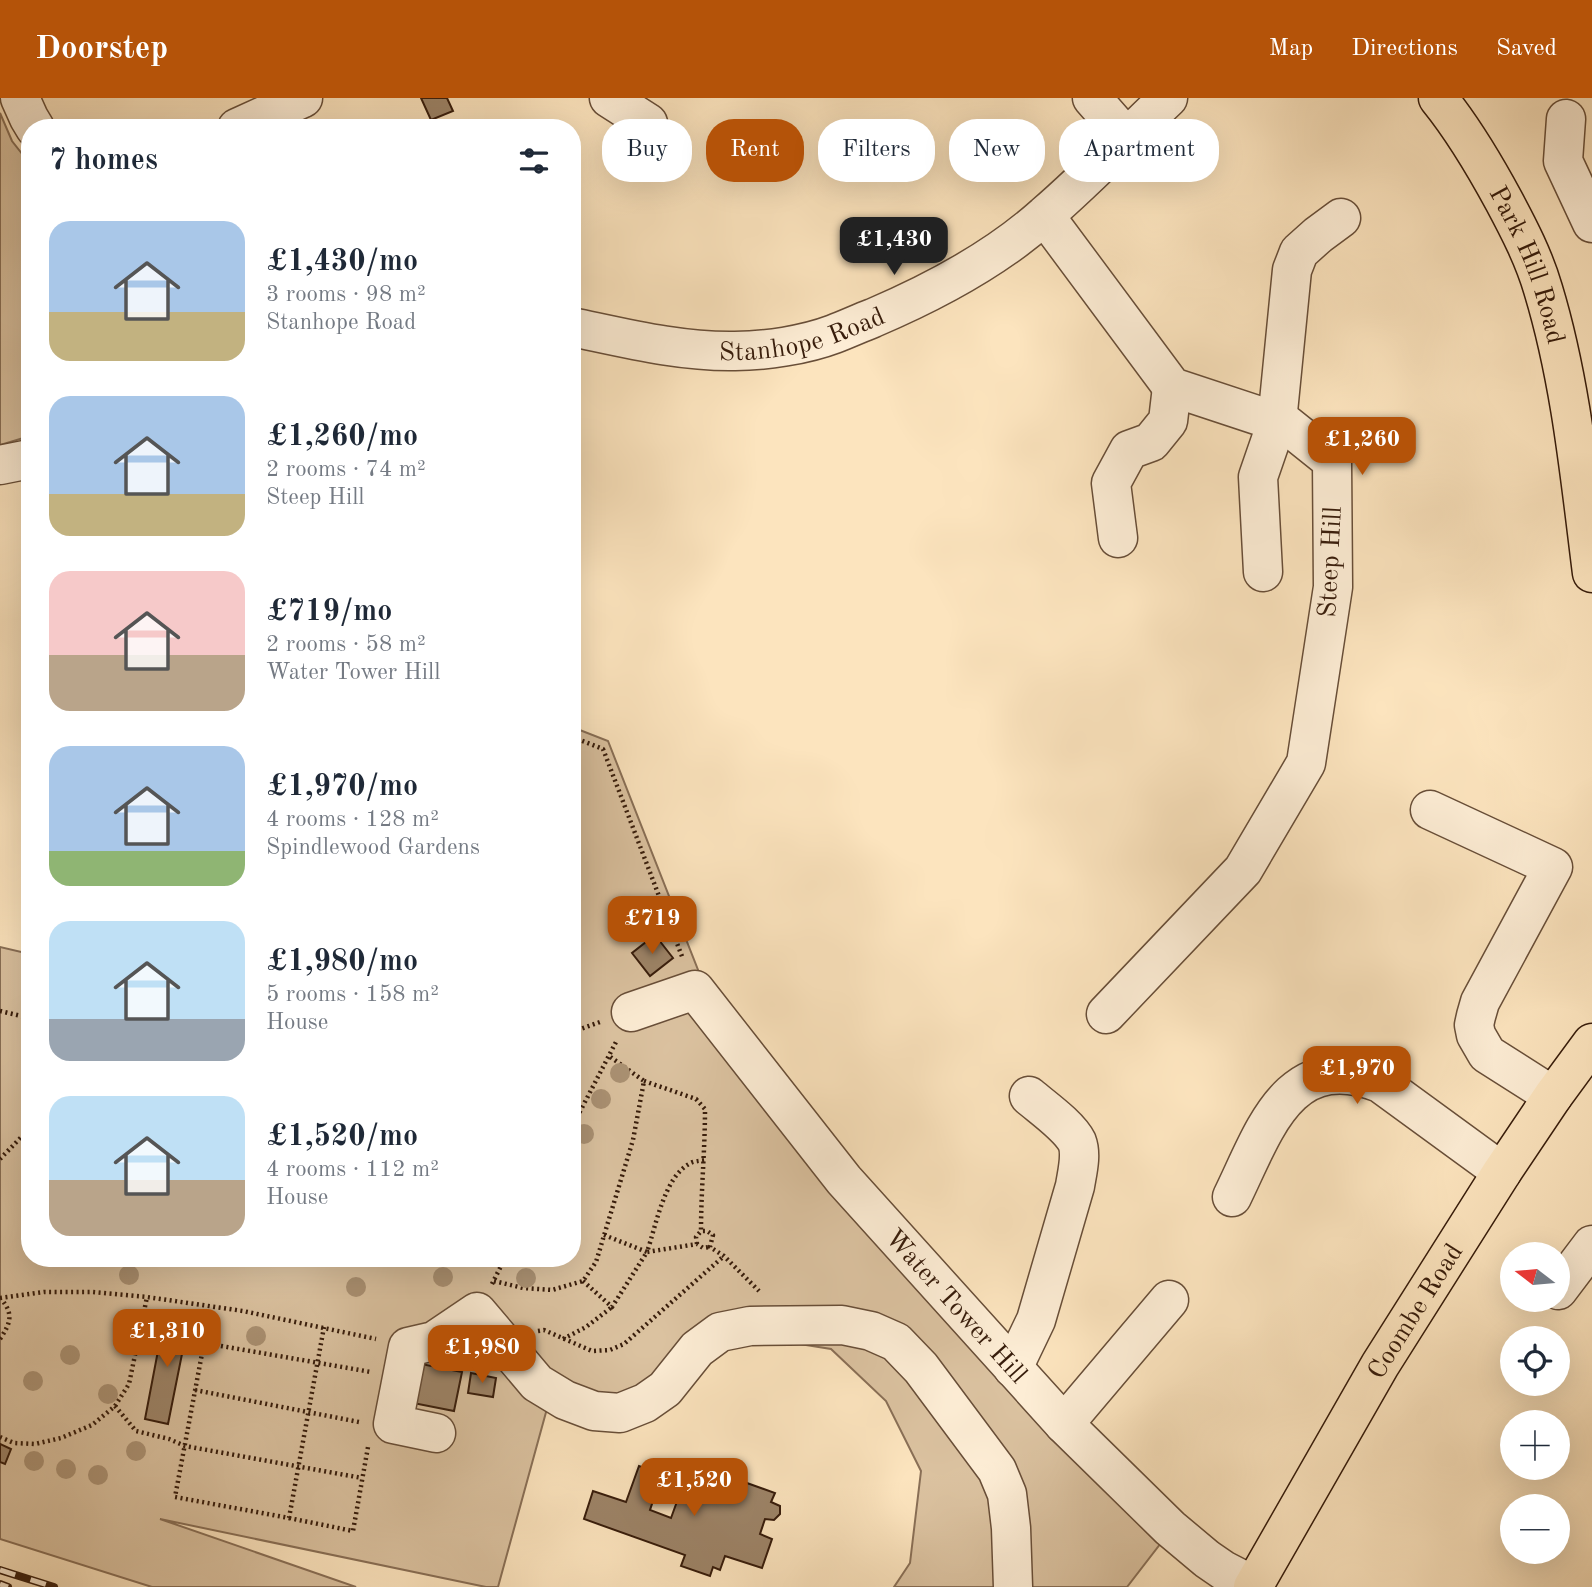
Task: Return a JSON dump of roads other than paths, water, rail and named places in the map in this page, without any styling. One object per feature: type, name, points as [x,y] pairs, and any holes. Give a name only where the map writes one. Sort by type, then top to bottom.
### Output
[{"type":"main road","name":"Park Hill Road","points":[[1438,98],[1481,158],[1519,228],[1543,287],[1554,328],[1573,427],[1592,573]]},
{"type":"main road","name":"Coombe Road","points":[[1253,1587],[1380,1364],[1502,1172],[1592,1043]]},
{"type":"street","points":[[20,98],[30,119]]},
{"type":"street","points":[[257,119],[303,98]]},
{"type":"street","points":[[1092,98],[1110,119]]},
{"type":"street","name":"Stanhope Road","points":[[1146,119],[1168,98]]},
{"type":"street","points":[[1567,121],[1563,161],[1592,223]]},
{"type":"street","name":"Stanhope Road","points":[[581,329],[642,341],[736,351],[797,343],[831,335],[913,301],[982,262],[1045,216],[1081,182]]},
{"type":"street","points":[[1045,216],[1172,387],[1168,421],[1152,442],[1129,450],[1111,483],[1118,538]]},
{"type":"street","points":[[1263,572],[1258,477],[1277,422],[1292,270],[1299,252],[1341,218]]},
{"type":"street","name":"Steep Hill","points":[[1106,1014],[1243,870],[1306,763],[1332,587],[1332,461],[1286,425],[1172,387]]},
{"type":"street","points":[[0,465],[21,460]]},
{"type":"street","points":[[1430,810],[1553,867],[1480,1002],[1475,1025],[1476,1035],[1487,1054],[1553,1096]]},
{"type":"street","name":"Water Tower Hill","points":[[631,1012],[695,990],[844,1180],[1064,1423],[1170,1528],[1206,1559],[1253,1587]]},
{"type":"street","points":[[1232,1197],[1271,1116],[1281,1103],[1310,1081],[1340,1074],[1364,1077],[1380,1083],[1502,1172]]},
{"type":"street","points":[[1013,1368],[1036,1320],[1075,1186],[1079,1163],[1077,1143],[1063,1125],[1029,1096]]},
{"type":"street","points":[[1570,1274],[1592,1245]]},
{"type":"street","points":[[1064,1423],[1170,1300]]},
{"type":"street","points":[[436,1433],[393,1424],[408,1347],[434,1341],[477,1312],[537,1383],[565,1400],[594,1411],[620,1413],[645,1404],[665,1389],[697,1349],[720,1332],[750,1326],[793,1325],[842,1325],[871,1331],[896,1342],[921,1368],[997,1470],[1007,1494],[1013,1587]]},
{"type":"railway","points":[[0,1570],[54,1587]]},
{"type":"railway","points":[[0,1584],[8,1587]]}]
